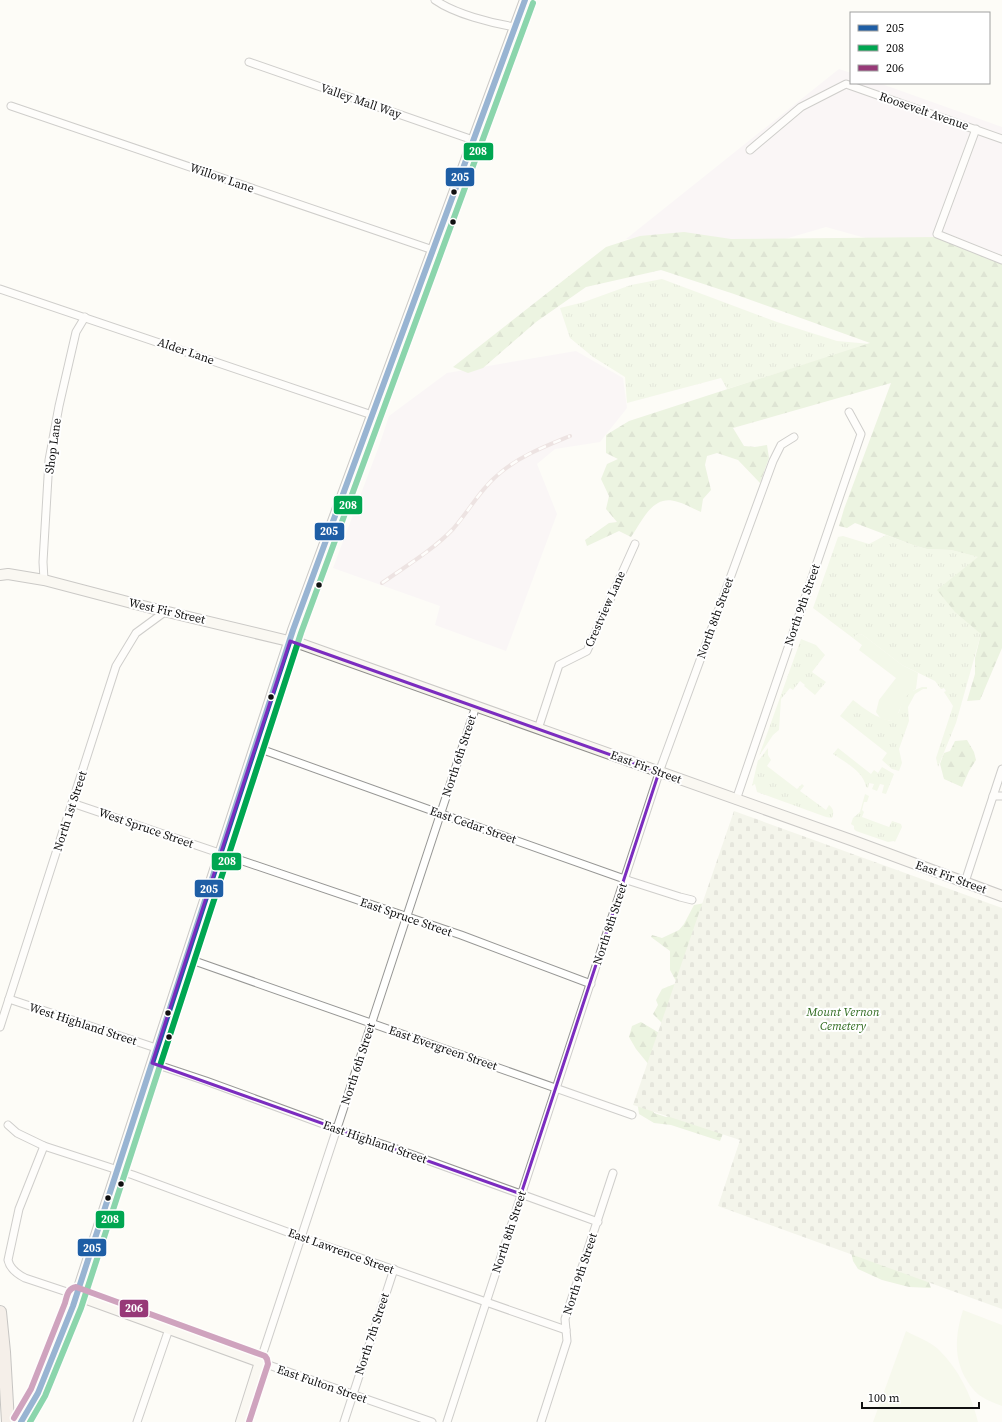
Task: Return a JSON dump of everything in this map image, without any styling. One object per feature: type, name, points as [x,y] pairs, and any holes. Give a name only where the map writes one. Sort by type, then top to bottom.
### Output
[{"type":"highway","points":[[0,1312],[8,1422]]},
{"type":"main road","points":[[21,1422],[38,1393],[73,1306],[290,641],[524,0]]},
{"type":"main road","name":"West Fir Street","points":[[0,575],[8,574],[44,580],[290,641]]},
{"type":"main road","name":"East Fir Street","points":[[290,641],[476,706],[1002,896]]},
{"type":"main road","name":"East Fulton Street","points":[[76,1295],[260,1362]]},
{"type":"main road","name":"North 6th Street","points":[[241,1422],[260,1362]]},
{"type":"street","points":[[435,0],[445,7],[496,24],[515,27]]},
{"type":"street","name":"Valley Mall Way","points":[[249,62],[473,140]]},
{"type":"street","name":"Roosevelt Avenue","points":[[750,150],[801,107],[846,84],[1002,139]]},
{"type":"street","name":"Willow Lane","points":[[12,106],[433,250]]},
{"type":"street","points":[[976,129],[937,234],[1002,260]]},
{"type":"street","name":"Alder Lane","points":[[0,289],[372,415]]},
{"type":"street","name":"Shop Lane","points":[[44,580],[43,562],[49,460],[59,406],[76,332],[85,317]]},
{"type":"street","name":"North 9th Street","points":[[736,800],[861,434],[849,412]]},
{"type":"street","name":"North 8th Street","points":[[447,1422],[659,772],[773,461],[781,445],[794,438]]},
{"type":"street","name":"Crestview Lane","points":[[538,729],[560,665],[587,651],[635,544]]},
{"type":"street","name":"North 1st Street","points":[[0,1027],[116,666],[136,634],[166,611]]},
{"type":"street","name":"North 6th Street","points":[[260,1362],[476,706]]},
{"type":"street","name":"East Cedar Street","points":[[255,747],[440,814],[692,900]]},
{"type":"street","points":[[964,882],[1002,769]]},
{"type":"street","points":[[993,796],[1002,796]]},
{"type":"street","name":"West Spruce Street","points":[[72,803],[220,853]]},
{"type":"street","name":"East Spruce Street","points":[[220,853],[461,935],[590,984]]},
{"type":"street","name":"East Evergreen Street","points":[[186,958],[632,1115]]},
{"type":"street","name":"West Highland Street","points":[[9,999],[156,1048]]},
{"type":"street","name":"East Highland Street","points":[[152,1063],[598,1222]]},
{"type":"street","name":"East Lawrence Street","points":[[8,1126],[17,1133],[44,1146],[117,1170],[394,1270],[566,1330]]},
{"type":"street","points":[[44,1146],[18,1209],[8,1260],[9,1266],[18,1274],[76,1295]]},
{"type":"street","name":"North 9th Street","points":[[541,1422],[567,1341],[565,1319],[613,1173]]},
{"type":"street","name":"North 7th Street","points":[[344,1422],[394,1270]]},
{"type":"street","points":[[137,1422],[169,1329]]},
{"type":"street","name":"East Fulton Street","points":[[260,1362],[432,1422]]},
{"type":"highlighted area","points":[[290,641],[659,772],[521,1194],[152,1063]]},
{"type":"shaded area","points":[[839,69],[850,73],[850,84],[882,84],[1002,127],[1002,259],[894,246],[826,227],[778,241],[626,239]]},
{"type":"shaded area","points":[[576,351],[623,378],[627,408],[600,442],[555,449],[537,464],[557,514],[506,651],[435,625],[440,606],[333,568],[389,416],[447,373]]},
{"type":"green space","points":[[684,232],[731,239],[939,237],[1002,255],[1002,648],[980,700],[967,701],[975,674],[975,658],[981,634],[955,612],[937,590],[978,557],[951,550],[927,549],[855,523],[847,528],[839,526],[891,383],[733,428],[744,446],[755,447],[767,445],[769,458],[760,483],[738,460],[717,453],[707,456],[705,465],[711,490],[703,499],[701,512],[678,502],[669,500],[662,501],[650,510],[631,537],[619,531],[587,546],[585,540],[609,523],[617,522],[606,509],[609,496],[601,479],[607,464],[618,459],[606,453],[606,435],[629,421],[870,343],[734,294],[661,270],[586,287],[536,322],[483,368],[468,373],[453,367],[606,247],[640,236]]},
{"type":"green space","points":[[662,279],[777,322],[837,341],[871,344],[727,389],[721,378],[627,403],[625,377],[593,357],[570,338],[560,308],[584,302],[631,285]]},
{"type":"green space","points":[[886,535],[927,549],[951,550],[978,557],[979,631],[981,634],[956,723],[938,767],[936,758],[953,706],[944,692],[946,691],[944,688],[941,689],[935,681],[902,665],[863,635],[858,634],[853,638],[813,608],[838,537],[843,536],[869,544]]},
{"type":"green space","points":[[858,634],[863,635],[902,665],[918,673],[916,689],[906,697],[898,714],[891,721],[881,719],[876,712],[879,700],[896,678],[859,650],[862,645],[853,638]]},
{"type":"green space","points":[[801,639],[816,645],[825,655],[812,672],[826,682],[815,695],[800,681],[793,690],[790,688],[781,699],[779,730],[773,735],[759,756]]},
{"type":"green space","points":[[922,687],[927,687],[927,689],[923,689],[915,694],[908,707],[909,721],[899,749],[902,763],[899,771],[892,769],[882,760],[887,753],[840,716],[853,700],[866,710],[891,721],[899,712],[903,699],[910,692]]},
{"type":"green space","points":[[967,740],[974,752],[976,760],[962,787],[944,779],[940,764],[944,753],[950,751],[955,741]]},
{"type":"green space","points":[[768,748],[768,755],[771,760],[767,766],[797,789],[802,784],[804,786],[800,791],[826,810],[829,805],[833,811],[832,818],[757,792],[755,784],[752,786],[758,760]]},
{"type":"green space","points":[[838,748],[871,774],[874,770],[878,773],[882,767],[894,774],[886,794],[882,793],[884,785],[880,784],[877,791],[872,789],[874,784],[869,783],[868,788],[866,787],[858,772],[833,754]]},
{"type":"green space","points":[[865,794],[869,796],[867,802],[864,802],[862,810],[864,812],[862,817],[889,827],[892,821],[901,824],[902,827],[895,842],[888,842],[854,829],[854,826],[851,824],[853,818],[860,812]]},
{"type":"green space","name":"Mount Vernon Cemetery","points":[[734,811],[1002,908],[1002,1309],[718,1206],[740,1140],[633,1105]]},
{"type":"green space","points":[[705,903],[651,1106],[654,1113],[666,1117],[674,1114],[724,1131],[720,1141],[671,1125],[654,1123],[639,1114],[637,1100],[649,1065],[636,1049],[629,1037],[632,1026],[641,1022],[661,1034],[665,1026],[653,1014],[658,1005],[656,1000],[662,989],[677,983],[670,970],[670,951],[651,937],[652,935],[662,938],[679,930],[684,924],[694,905]]},
{"type":"green space","points":[[851,1251],[927,1277],[931,1288],[909,1287],[882,1280],[858,1269],[853,1261]]},
{"type":"green space","points":[[963,1310],[1002,1325],[1002,1406],[979,1395],[966,1380],[957,1351],[958,1331]]},
{"type":"green space","points":[[906,1331],[935,1346],[952,1365],[968,1392],[978,1422],[873,1422]]},
{"type":"railway","points":[[382,583],[419,558],[445,537],[459,522],[493,479],[500,473],[525,456],[570,436]]},
{"type":"transit line","name":"205","points":[[21,1422],[38,1393],[73,1306],[293,630],[525,0]]},
{"type":"transit line","name":"208","points":[[30,1422],[45,1396],[81,1308],[301,633],[533,3]]},
{"type":"transit line","name":"206","points":[[14,1418],[31,1389],[68,1293],[71,1289],[76,1287],[265,1356],[268,1364],[249,1422]]}]
